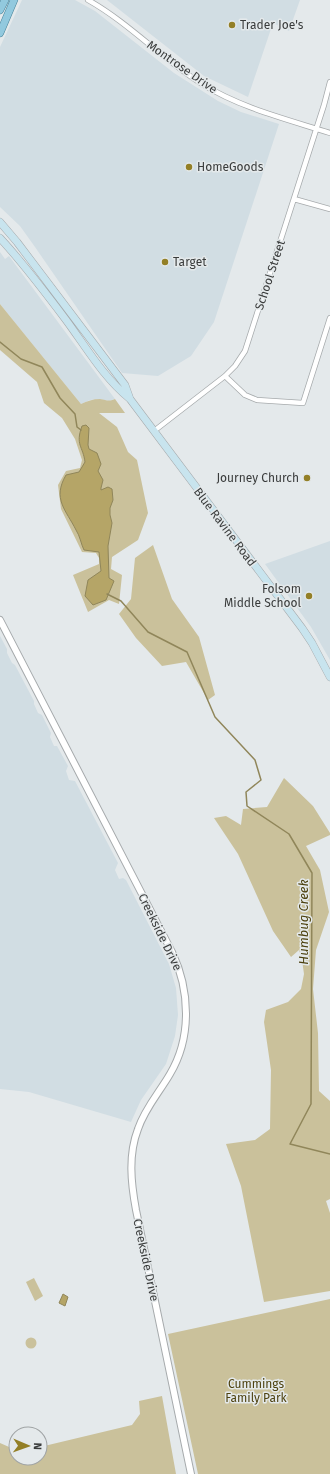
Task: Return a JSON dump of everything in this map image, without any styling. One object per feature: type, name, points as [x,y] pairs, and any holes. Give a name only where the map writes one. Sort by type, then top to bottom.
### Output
[{"type":"main road","points":[[0,10],[5,0]]},
{"type":"main road","points":[[0,33],[14,0]]},
{"type":"main road","name":"Blue Ravine Road","points":[[0,222],[116,372],[125,385],[130,399]]},
{"type":"main road","name":"Blue Ravine Road","points":[[0,238],[27,269],[109,379],[130,399],[302,628],[312,643],[330,677]]},
{"type":"main road","points":[[7,246],[10,245],[17,248],[25,259],[32,262]]},
{"type":"main road","points":[[86,349],[95,353],[111,373],[116,372]]},
{"type":"street","name":"Montrose Drive","points":[[88,0],[118,20],[187,74],[218,93],[251,108],[330,133]]},
{"type":"street","name":"School Street","points":[[154,431],[226,376],[240,359],[248,343],[330,82]]},
{"type":"street","points":[[294,199],[330,210]]},
{"type":"street","points":[[226,376],[245,395],[257,400],[303,403],[330,318]]},
{"type":"street","name":"Creekside Drive","points":[[0,620],[172,952],[183,982],[186,1013],[185,1031],[182,1045],[171,1073],[148,1105],[137,1130],[131,1157],[131,1173],[136,1210],[191,1474]]},
{"type":"shaded area","points":[[22,0],[75,0],[95,11],[174,73],[218,101],[241,112],[279,124],[214,322],[191,356],[158,376],[122,373],[20,226],[0,207],[0,47]]},
{"type":"shaded area","points":[[107,0],[300,0],[289,31],[273,23],[248,97],[204,76]]},
{"type":"shaded area","points":[[0,252],[5,259],[9,256],[115,399],[109,401],[99,399],[90,400],[81,404],[0,304]]},
{"type":"shaded area","points":[[86,425],[89,428],[89,449],[97,453],[101,464],[98,471],[103,480],[101,490],[108,487],[112,489],[113,500],[110,508],[112,523],[108,546],[109,578],[114,581],[106,600],[93,605],[85,596],[88,580],[101,571],[99,552],[84,550],[79,535],[60,498],[62,483],[66,475],[79,472],[85,462],[79,437],[82,426]]},
{"type":"shaded area","name":"Folsom Middle School","points":[[330,541],[330,660],[311,627],[265,564]]},
{"type":"shaded area","points":[[0,636],[12,663],[15,665],[34,701],[38,713],[42,715],[51,733],[50,737],[54,746],[57,746],[68,766],[66,771],[69,780],[75,781],[118,863],[115,870],[119,879],[123,878],[126,880],[169,964],[176,988],[178,1015],[175,1036],[166,1064],[141,1100],[131,1122],[29,1092],[0,1089]]},
{"type":"shaded area","points":[[63,1294],[68,1297],[65,1306],[59,1303]]},
{"type":"green space","points":[[0,304],[81,404],[95,399],[109,401],[115,399],[125,413],[99,413],[117,427],[128,452],[137,460],[148,513],[138,540],[112,557],[111,569],[122,575],[119,604],[109,600],[88,612],[73,575],[99,564],[99,558],[96,553],[82,552],[61,509],[58,485],[66,471],[80,468],[82,460],[75,439],[62,418],[44,403],[37,382],[0,350]]},
{"type":"green space","points":[[153,545],[172,599],[199,637],[215,695],[208,700],[186,662],[162,666],[136,638],[119,614],[131,599],[135,558]]},
{"type":"green space","points":[[284,778],[313,806],[330,833],[330,835],[306,846],[320,870],[329,912],[316,950],[313,989],[318,1033],[319,1091],[330,1101],[330,1199],[326,1201],[330,1213],[330,1291],[264,1302],[241,1186],[226,1144],[255,1140],[270,1129],[271,1070],[264,1022],[266,1010],[288,1002],[301,989],[304,974],[299,950],[291,957],[273,931],[238,854],[214,818],[226,816],[241,825],[243,809],[267,807]]},
{"type":"green space","points":[[34,1278],[43,1296],[35,1301],[26,1282]]},
{"type":"green space","name":"Cummings Family Park","points":[[330,1299],[330,1474],[198,1474],[168,1334]]},
{"type":"green space","points":[[29,1338],[33,1338],[35,1339],[35,1347],[29,1348],[26,1345],[26,1341]]},
{"type":"green space","points":[[162,1396],[176,1474],[0,1474],[0,1443],[8,1446],[8,1466],[48,1466],[48,1445],[132,1425],[140,1414],[139,1401]]},
{"type":"waterway","name":"Humbug Creek","points":[[0,342],[21,359],[42,367],[60,398],[75,414],[77,427],[81,430]]},
{"type":"waterway","name":"Humbug Creek","points":[[107,594],[121,601],[148,632],[187,652],[215,717],[255,760],[261,780],[246,792],[247,806],[289,834],[312,873],[311,1104],[290,1144],[330,1154]]},
{"type":"place","name":"Trader Joe's","points":[[232,25]]},
{"type":"place","name":"HomeGoods","points":[[189,167]]},
{"type":"place","name":"Target","points":[[165,262]]},
{"type":"place","name":"Journey Church","points":[[307,478]]},
{"type":"place","name":"Folsom Middle School","points":[[309,596]]}]
